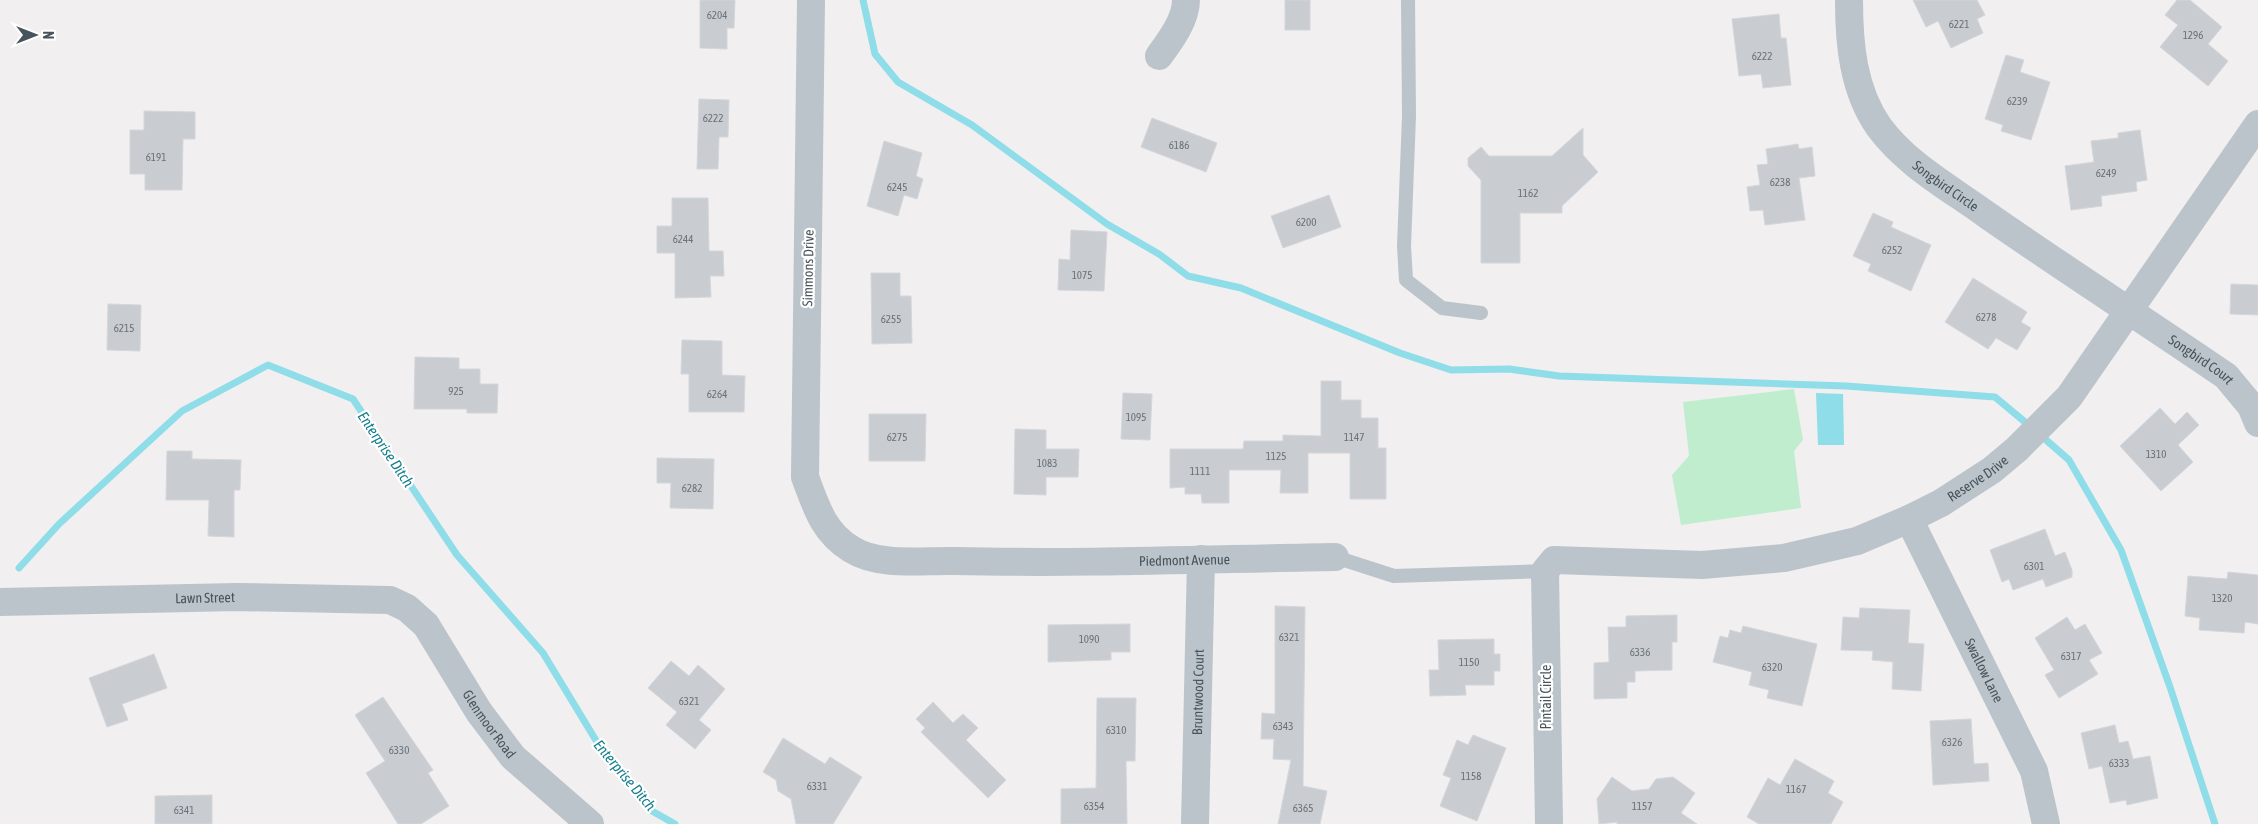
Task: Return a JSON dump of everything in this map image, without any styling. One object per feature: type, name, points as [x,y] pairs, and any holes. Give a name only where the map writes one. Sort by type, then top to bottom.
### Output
[{"type":"street","name":"Simmons Drive","points":[[811,0],[806,477],[818,515],[829,531]]},
{"type":"street","points":[[1159,56],[1170,42],[1186,9],[1186,0]]},
{"type":"street","name":"Songbird Circle","points":[[1849,0],[1849,39],[1858,85],[1879,126],[1910,161],[2015,235],[2130,310]]},
{"type":"street","name":"Reserve Drive","points":[[1545,571],[1554,560],[1702,565],[1784,558],[1857,541],[1909,520],[1941,503],[1992,470],[2069,396],[2258,124]]},
{"type":"street","name":"Songbird Court","points":[[2130,310],[2226,376],[2251,406],[2258,422]]},
{"type":"street","name":"Swallow Lane","points":[[1909,520],[2034,770],[2046,824]]},
{"type":"street","name":"Piedmont Avenue","points":[[829,531],[852,550],[879,559],[1002,562],[1335,557]]},
{"type":"street","name":"Bruntwood Court","points":[[1195,824],[1201,559]]},
{"type":"street","name":"Pintail Circle","points":[[1545,571],[1548,824]]},
{"type":"street","name":"Lawn Street","points":[[0,602],[237,597],[390,600],[407,608]]},
{"type":"street","name":"Glenmoor Road","points":[[407,608],[426,625],[479,712],[513,757],[573,819]]},
{"type":"lane","points":[[1408,0],[1409,116],[1404,246],[1406,280],[1442,308],[1482,313]]},
{"type":"lane","name":"Piedmont Avenue","points":[[1335,557],[1394,576],[1545,571]]},
{"type":"green space","points":[[1794,389],[1803,440],[1794,451],[1801,508],[1681,525],[1672,475],[1689,456],[1683,402]]},
{"type":"water","points":[[1816,393],[1843,394],[1844,445],[1818,445]]},
{"type":"building","points":[[700,0],[735,0],[734,28],[727,28],[727,49],[700,48]]},
{"type":"building","points":[[1285,0],[1310,0],[1310,30],[1285,30]]},
{"type":"building","points":[[1913,0],[1977,0],[1985,15],[1977,19],[1983,33],[1951,48],[1938,21],[1926,27]]},
{"type":"building","points":[[2177,0],[2190,0],[2222,27],[2208,44],[2228,61],[2208,86],[2160,47],[2178,25],[2165,15]]},
{"type":"building","points":[[1779,14],[1781,38],[1786,38],[1791,85],[1763,88],[1761,74],[1739,76],[1732,19]]},
{"type":"building","points":[[2006,55],[2024,60],[2020,72],[2050,82],[2031,140],[2001,131],[2003,125],[1985,119]]},
{"type":"building","points":[[699,99],[729,100],[728,137],[719,137],[718,169],[697,169]]},
{"type":"building","points":[[144,111],[195,112],[195,139],[183,139],[182,190],[145,190],[145,174],[130,174],[130,130],[144,130]]},
{"type":"building","points":[[1152,118],[1217,143],[1206,172],[1141,147]]},
{"type":"building","points":[[1583,128],[1583,155],[1598,172],[1562,206],[1562,213],[1520,213],[1520,263],[1481,263],[1481,180],[1468,166],[1468,158],[1481,147],[1489,156],[1552,156]]},
{"type":"building","points":[[2140,130],[2147,180],[2136,182],[2137,191],[2101,196],[2102,206],[2071,210],[2065,166],[2094,162],[2091,141],[2118,138],[2118,133]]},
{"type":"building","points":[[884,141],[922,153],[916,176],[923,179],[917,199],[904,195],[898,216],[867,206]]},
{"type":"building","points":[[1798,144],[1799,149],[1812,147],[1815,176],[1799,178],[1805,220],[1765,225],[1763,210],[1750,211],[1747,187],[1760,185],[1757,165],[1768,164],[1766,149]]},
{"type":"building","points":[[1329,195],[1341,227],[1283,248],[1271,216]]},
{"type":"building","points":[[672,198],[708,198],[709,251],[723,251],[724,276],[710,276],[711,297],[675,298],[675,253],[657,253],[657,226],[672,226]]},
{"type":"building","points":[[1873,213],[1893,222],[1891,227],[1931,245],[1911,291],[1868,271],[1871,264],[1853,256]]},
{"type":"building","points":[[1071,230],[1107,232],[1104,291],[1058,290],[1059,259],[1070,260]]},
{"type":"building","points":[[871,273],[900,273],[900,296],[911,296],[912,343],[872,344]]},
{"type":"building","points":[[1973,278],[2027,312],[2021,322],[2031,328],[2017,350],[1996,338],[1988,349],[1945,322]]},
{"type":"building","points":[[2231,284],[2258,285],[2258,315],[2230,314]]},
{"type":"building","points":[[108,304],[141,305],[140,351],[107,350]]},
{"type":"building","points":[[682,340],[722,341],[722,375],[745,376],[744,412],[689,412],[689,374],[681,374]]},
{"type":"building","points":[[415,357],[459,358],[459,369],[480,369],[480,384],[498,384],[497,413],[467,413],[467,409],[414,409]]},
{"type":"building","points":[[1321,381],[1341,381],[1341,400],[1361,400],[1361,418],[1378,418],[1378,448],[1386,448],[1386,499],[1350,499],[1350,453],[1308,453],[1308,493],[1280,493],[1281,470],[1229,470],[1229,503],[1202,503],[1201,494],[1185,494],[1185,487],[1170,488],[1170,449],[1243,449],[1244,441],[1283,441],[1283,435],[1321,436]]},
{"type":"building","points":[[1123,393],[1152,394],[1150,440],[1121,439]]},
{"type":"building","points":[[2160,408],[2175,424],[2187,412],[2199,425],[2178,445],[2193,462],[2161,491],[2120,446]]},
{"type":"building","points":[[869,414],[926,414],[925,461],[869,461]]},
{"type":"building","points":[[1015,429],[1046,430],[1046,449],[1079,449],[1078,477],[1046,477],[1046,495],[1014,494]]},
{"type":"building","points":[[167,451],[192,451],[192,459],[241,460],[240,490],[234,490],[234,537],[208,536],[209,500],[166,500]]},
{"type":"building","points":[[657,458],[714,459],[713,509],[670,508],[671,483],[657,483]]},
{"type":"building","points":[[2045,529],[2055,556],[2065,552],[2072,570],[2072,577],[2046,587],[2043,579],[2013,590],[2009,579],[2002,582],[1990,550]]},
{"type":"building","points":[[2228,572],[2258,575],[2258,624],[2245,622],[2244,633],[2199,630],[2200,618],[2185,616],[2188,576],[2227,579]]},
{"type":"building","points":[[1275,606],[1305,607],[1303,786],[1327,791],[1320,824],[1278,824],[1291,760],[1273,759],[1274,739],[1261,739],[1262,713],[1275,714]]},
{"type":"building","points":[[1860,608],[1910,610],[1908,643],[1924,644],[1921,691],[1892,689],[1893,662],[1872,660],[1873,651],[1841,650],[1843,617],[1859,618]]},
{"type":"building","points":[[1677,615],[1677,642],[1672,642],[1672,670],[1635,671],[1635,682],[1627,682],[1627,698],[1594,699],[1594,663],[1609,662],[1608,627],[1626,627],[1626,616]]},
{"type":"building","points":[[2067,617],[2075,630],[2085,624],[2102,653],[2089,660],[2098,674],[2059,698],[2045,675],[2054,670],[2035,638]]},
{"type":"building","points":[[1130,624],[1130,652],[1111,652],[1111,660],[1048,662],[1048,625]]},
{"type":"building","points":[[1743,626],[1817,644],[1802,706],[1767,698],[1769,690],[1749,685],[1752,672],[1713,662],[1720,636],[1728,638],[1730,630],[1741,633]]},
{"type":"building","points":[[1494,639],[1494,654],[1500,654],[1500,671],[1494,671],[1494,685],[1465,685],[1466,695],[1430,696],[1429,670],[1439,670],[1438,640]]},
{"type":"building","points":[[154,654],[167,688],[122,704],[128,720],[107,727],[89,678]]},
{"type":"building","points":[[671,661],[689,676],[698,665],[725,689],[699,720],[711,730],[695,749],[666,725],[677,712],[648,688]]},
{"type":"building","points":[[383,697],[433,770],[428,773],[449,806],[421,824],[398,824],[366,773],[385,761],[355,715]]},
{"type":"building","points":[[1097,698],[1136,698],[1135,761],[1126,761],[1127,824],[1061,824],[1061,789],[1096,788]]},
{"type":"building","points":[[933,702],[953,723],[963,714],[978,728],[966,740],[1006,780],[988,798],[921,732],[925,728],[916,719]]},
{"type":"building","points":[[1971,719],[1974,764],[1988,763],[1989,781],[1933,785],[1930,721]]},
{"type":"building","points":[[2115,725],[2119,743],[2128,741],[2133,759],[2150,756],[2158,798],[2127,805],[2126,800],[2110,803],[2102,766],[2089,769],[2081,733]]},
{"type":"building","points":[[1473,735],[1506,748],[1477,821],[1440,806],[1451,778],[1443,775],[1457,740],[1468,745]]},
{"type":"building","points":[[783,738],[825,764],[830,757],[862,777],[833,824],[796,824],[791,799],[778,791],[776,780],[763,772]]},
{"type":"building","points":[[1795,759],[1834,781],[1828,793],[1843,802],[1831,824],[1759,824],[1747,817],[1768,778],[1780,785]]},
{"type":"building","points":[[1612,777],[1632,791],[1649,789],[1656,779],[1673,777],[1695,793],[1681,813],[1697,824],[1617,824],[1617,822],[1599,824],[1597,799]]},
{"type":"building","points":[[212,795],[212,824],[155,824],[155,796]]},
{"type":"waterway","points":[[863,0],[875,54],[898,82],[972,125],[1107,224],[1159,254],[1188,276],[1241,288],[1400,353],[1451,370],[1509,369],[1559,376],[1846,386],[1995,397],[2025,422]]},
{"type":"waterway","name":"Enterprise Ditch","points":[[19,568],[59,524],[182,411],[268,365],[353,399],[457,555],[543,653],[603,752],[652,811],[675,824]]},
{"type":"waterway","points":[[2045,439],[2069,460],[2121,550],[2170,687],[2215,824]]}]
